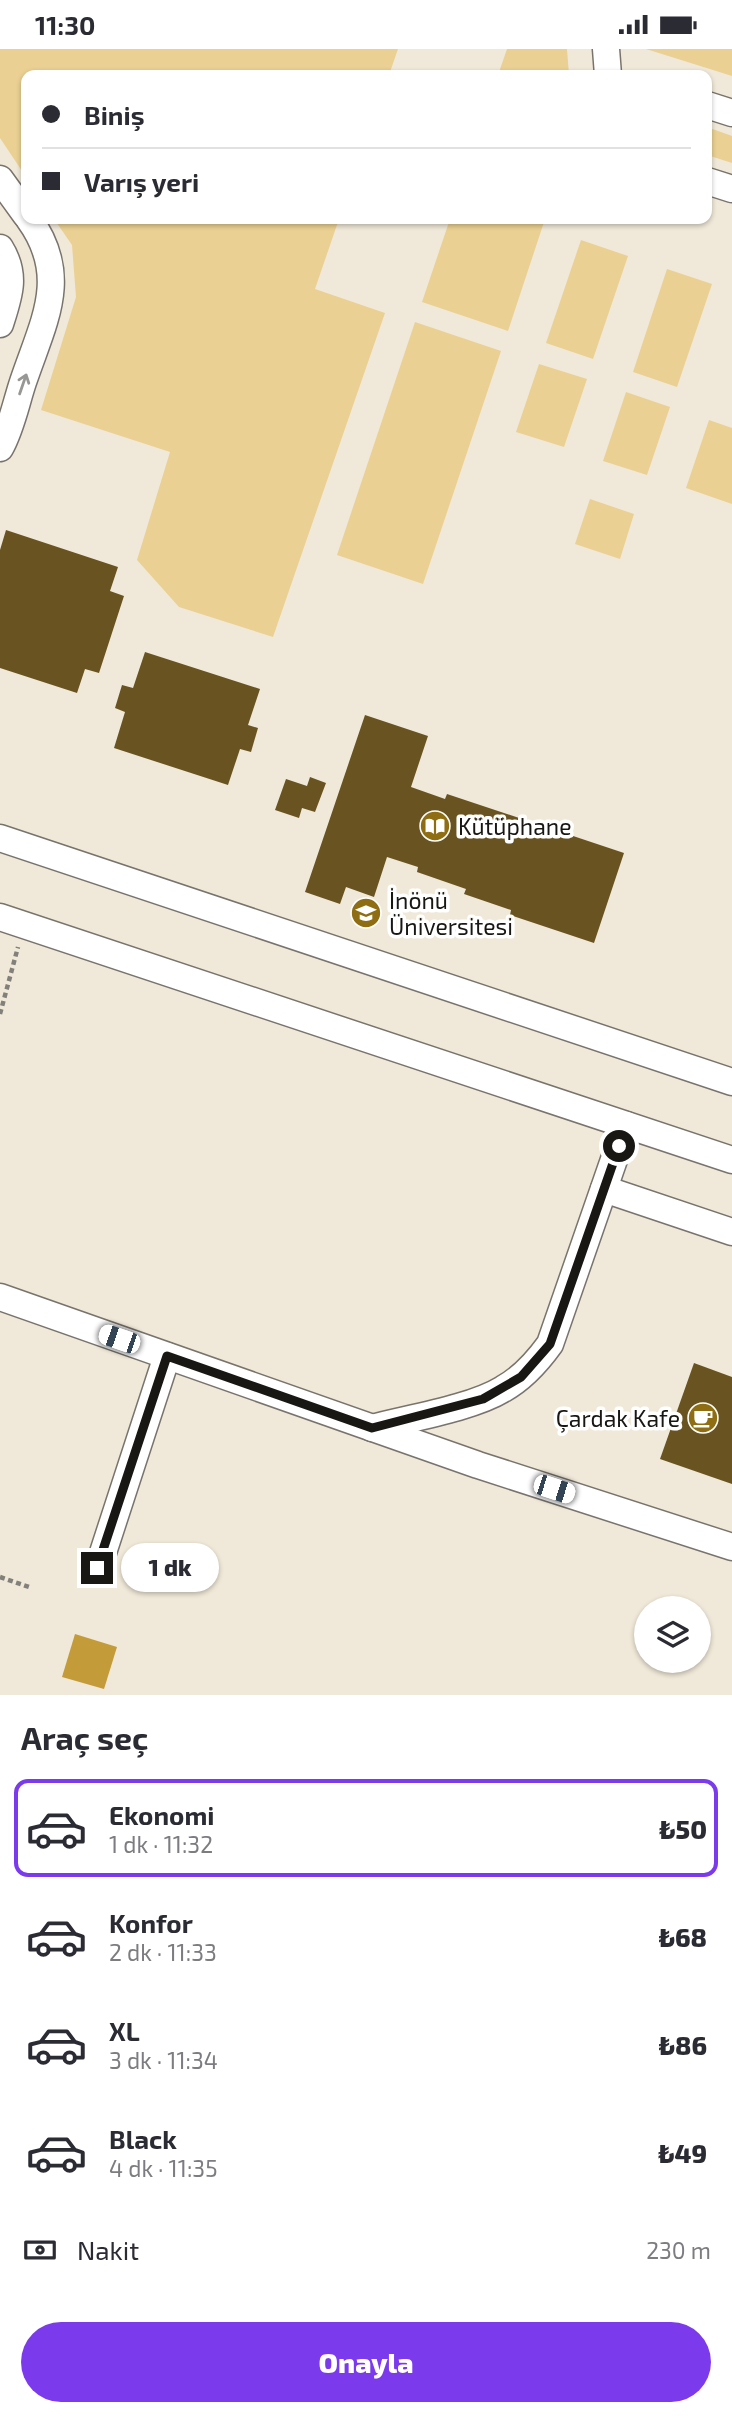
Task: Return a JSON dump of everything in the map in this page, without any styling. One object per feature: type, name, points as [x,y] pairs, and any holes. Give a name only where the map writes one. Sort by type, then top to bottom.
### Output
[{"type":"street","points":[[712,107],[732,113]]},
{"type":"street","points":[[0,179],[21,208]]},
{"type":"street","points":[[712,183],[732,189]]},
{"type":"street","points":[[0,448],[51,300],[48,258],[33,224]]},
{"type":"street","points":[[0,248],[11,284],[11,292],[0,324]]},
{"type":"street","points":[[0,838],[732,1082]]},
{"type":"street","points":[[12,921],[732,1160]]},
{"type":"street","points":[[372,1428],[483,1399],[521,1377],[537,1361],[550,1344],[626,1125]]},
{"type":"street","points":[[604,1189],[732,1232]]},
{"type":"street","points":[[0,1297],[478,1465],[732,1547]]},
{"type":"street","points":[[97,1568],[167,1356]]},
{"type":"path","points":[[0,1014],[12,921]]},
{"type":"path","points":[[0,1577],[29,1587]]},
{"type":"shaded area","name":"İnönü Üniversitesi","points":[[0,49],[732,49],[732,1695],[0,1695]]},
{"type":"shaded area","points":[[0,49],[398,49],[391,70],[21,70],[21,170],[0,138]]},
{"type":"shaded area","points":[[507,49],[567,49],[569,70],[500,70]]},
{"type":"shaded area","points":[[646,49],[732,49],[732,76]]},
{"type":"shaded area","points":[[712,129],[732,136],[732,163],[712,157]]},
{"type":"shaded area","points":[[57,224],[337,224],[315,289],[385,313],[273,637],[179,607],[137,560],[170,452],[41,410],[76,297],[72,245]]},
{"type":"shaded area","points":[[448,224],[543,224],[508,331],[422,302]]},
{"type":"shaded area","points":[[581,240],[628,256],[593,359],[546,343]]},
{"type":"shaded area","points":[[667,269],[712,284],[677,387],[633,372]]},
{"type":"shaded area","points":[[415,322],[501,351],[423,584],[337,555]]},
{"type":"shaded area","points":[[539,364],[587,379],[564,447],[516,432]]},
{"type":"shaded area","points":[[626,392],[670,407],[647,475],[603,461]]},
{"type":"shaded area","points":[[709,420],[732,428],[732,504],[686,488]]},
{"type":"shaded area","points":[[590,499],[634,514],[620,559],[575,544]]},
{"type":"shaded area","points":[[75,1634],[117,1647],[104,1689],[62,1677]]},
{"type":"building","points":[[6,530],[118,567],[110,591],[124,596],[99,673],[85,669],[77,693],[0,668],[0,550]]},
{"type":"building","points":[[145,652],[260,689],[248,725],[258,728],[251,752],[240,749],[228,785],[114,748],[125,712],[115,708],[122,685],[133,688]]},
{"type":"building","name":"Kütüphane","points":[[365,715],[428,736],[411,787],[445,799],[447,794],[624,853],[594,943],[510,915],[511,910],[464,894],[466,889],[417,872],[418,867],[387,857],[374,897],[346,887],[340,904],[305,892]]},
{"type":"building","points":[[310,777],[326,783],[315,812],[302,808],[299,818],[275,810],[286,779],[307,786]]},
{"type":"building","name":"Çardak Kafe","points":[[694,1363],[732,1377],[732,1484],[660,1459]]},
{"type":"place","name":"Kütüphane","points":[[435,826]]},
{"type":"place","name":"İnönü Üniversitesi","points":[[366,913]]},
{"type":"place","name":"Çardak Kafe","points":[[703,1418]]},
{"type":"route","points":[[97,1568],[167,1356],[372,1428],[483,1399],[521,1377],[550,1344],[619,1146]]}]
